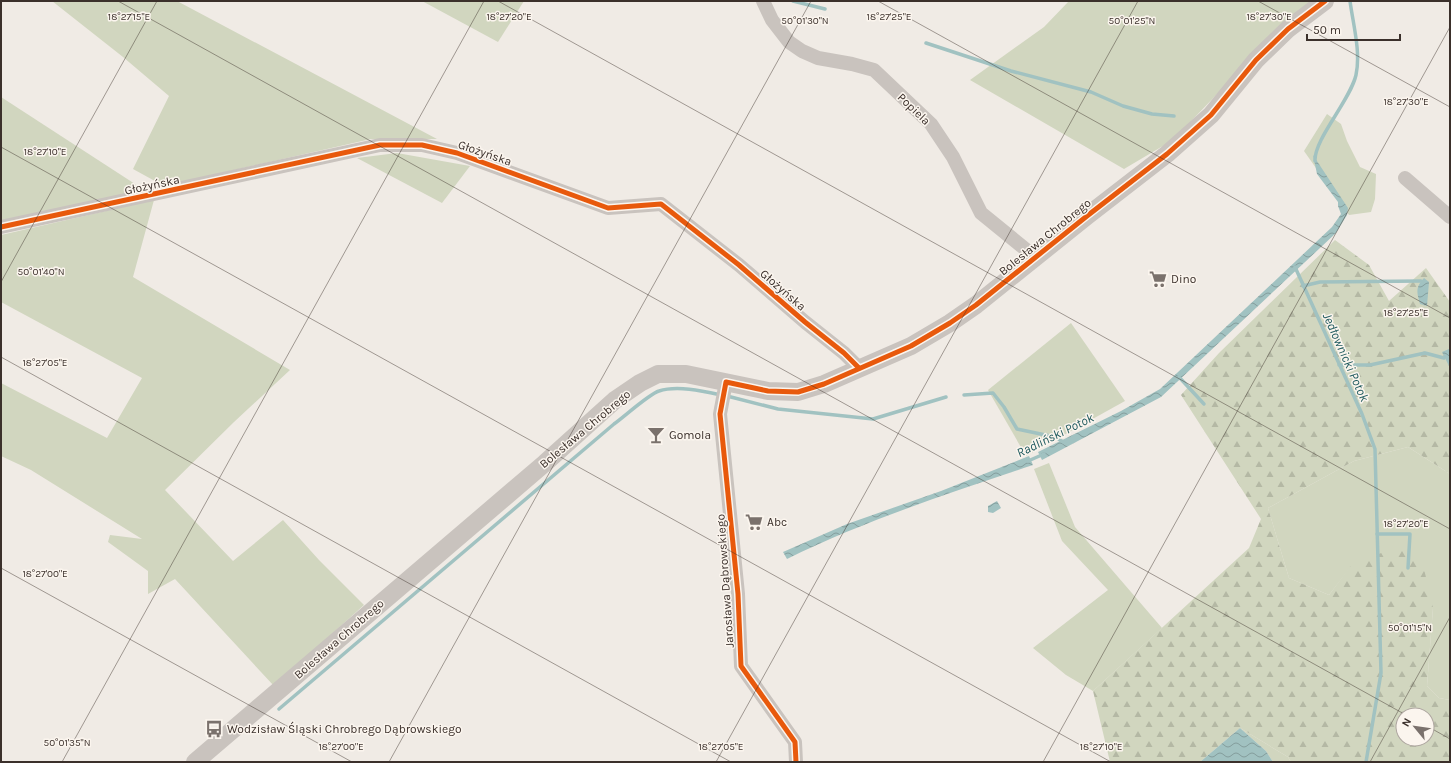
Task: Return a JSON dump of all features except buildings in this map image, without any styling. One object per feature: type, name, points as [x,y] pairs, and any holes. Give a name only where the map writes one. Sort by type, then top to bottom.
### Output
[{"type":"street","name":"Popiela","points":[[763,1],[772,20],[789,42],[802,51],[818,58],[852,64],[874,70],[931,124],[953,157],[981,213],[1035,258]]},
{"type":"street","name":"Bolesława Chrobrego","points":[[195,762],[524,481],[615,400],[640,383],[658,374],[686,374],[724,393],[768,391],[798,392],[824,384],[911,346],[950,324],[976,305],[1168,154],[1211,115],[1256,60],[1288,29],[1325,1]]},
{"type":"street","name":"Głożyńska","points":[[1,227],[380,145],[422,145],[457,153],[608,208],[661,204],[739,265],[805,322],[844,353],[859,368]]},
{"type":"street","points":[[1405,178],[1450,217]]},
{"type":"street","name":"Jarosława Dąbrowskiego","points":[[724,393],[720,414],[738,594],[741,666],[795,742],[796,762]]},
{"type":"green space","points":[[52,1],[177,1],[437,139],[371,139],[164,186],[133,169],[169,96],[123,57]]},
{"type":"green space","points":[[422,1],[524,1],[498,42]]},
{"type":"green space","points":[[1069,1],[1311,1],[1292,16],[1173,140],[1124,169],[970,80],[1044,27]]},
{"type":"green space","points":[[1,97],[135,184],[139,193],[1,222]]},
{"type":"green space","points":[[1327,114],[1341,124],[1347,141],[1360,167],[1376,174],[1375,199],[1371,212],[1349,215],[1304,151]]},
{"type":"green space","points":[[397,153],[470,166],[442,203],[357,158]]},
{"type":"green space","points":[[154,200],[133,277],[290,370],[234,422],[165,490],[233,561],[283,520],[319,560],[364,605],[274,686],[175,579],[148,594],[148,571],[108,542],[110,535],[142,539],[31,470],[1,456],[1,383],[107,438],[142,378],[1,302],[1,235]]},
{"type":"green space","points":[[1335,240],[1369,265],[1389,301],[1426,268],[1450,302],[1450,474],[1408,447],[1354,461],[1268,508],[1289,578],[1329,595],[1352,564],[1400,546],[1422,560],[1433,608],[1427,686],[1439,698],[1450,700],[1450,762],[1291,762],[1288,757],[1240,728],[1200,762],[1110,762],[1093,691],[1249,548],[1261,519],[1181,395],[1219,353]]},
{"type":"green space","points":[[1071,323],[1125,401],[1026,456],[988,390]]},
{"type":"green space","points":[[1408,447],[1450,474],[1450,700],[1439,698],[1427,686],[1433,608],[1353,564],[1329,595],[1289,578],[1268,508],[1354,461]]},
{"type":"green space","points":[[1049,463],[1075,527],[1162,628],[1093,691],[1066,675],[1033,648],[1108,590],[1062,541],[1034,469]]},
{"type":"green space","points":[[1240,728],[1288,757],[1291,762],[1273,762],[1266,751]]},
{"type":"water","points":[[1313,155],[1348,208],[1347,215],[1336,233],[1161,397],[1042,460],[1038,452],[1121,411],[1160,389],[1332,227],[1341,214],[1338,202],[1317,174]]},
{"type":"water","points":[[1424,278],[1429,282],[1427,306],[1420,304],[1418,293],[1418,287]]},
{"type":"water","points":[[1449,349],[1449,366],[1442,352]]},
{"type":"water","points":[[1029,456],[1033,465],[878,520],[787,559],[783,552],[847,524],[941,491]]},
{"type":"water","points":[[997,501],[1001,508],[993,513],[988,512],[988,506]]},
{"type":"water","points":[[1240,728],[1266,751],[1273,762],[1200,762]]},
{"type":"waterway","points":[[793,1],[825,9]]},
{"type":"waterway","name":"Jedłownicki Potok","points":[[1315,161],[1316,152],[1320,142],[1347,96],[1356,75],[1358,57],[1350,1]]},
{"type":"waterway","points":[[926,43],[1011,71],[1091,92],[1123,106],[1152,114],[1174,116]]},
{"type":"waterway","name":"Jedłownicki Potok","points":[[1295,267],[1362,414],[1375,449],[1381,673],[1366,762]]},
{"type":"waterway","points":[[1303,286],[1320,282],[1421,281]]},
{"type":"waterway","points":[[1339,365],[1370,365],[1425,353],[1444,358]]},
{"type":"waterway","points":[[1179,377],[1204,404]]},
{"type":"waterway","points":[[279,709],[614,424],[649,396],[666,389],[690,389],[721,395]]},
{"type":"waterway","points":[[964,395],[993,393],[1004,407],[1017,429],[1055,437],[1065,443]]},
{"type":"waterway","points":[[727,396],[778,409],[873,419],[946,397]]},
{"type":"waterway","name":"Radliński Potok","points":[[1028,461],[1044,454]]},
{"type":"waterway","points":[[1377,534],[1410,534],[1408,568]]},
{"type":"cycle path","points":[[796,762],[795,742],[741,666],[738,594],[720,414],[726,382],[768,391],[798,392],[824,384],[911,346],[950,323],[976,305],[1167,154],[1211,115],[1256,60],[1288,29],[1325,1]]},
{"type":"cycle path","points":[[1,227],[380,145],[422,145],[457,153],[608,208],[661,204],[739,265],[805,322],[844,353],[859,368]]},
{"type":"place","name":"Dino","points":[[1158,279]]},
{"type":"place","name":"Gomola","points":[[656,435]]},
{"type":"place","name":"Abc","points":[[754,522]]},
{"type":"place","name":"Wodzisław Śląski Chrobrego Dąbrowskiego","points":[[214,729]]}]
